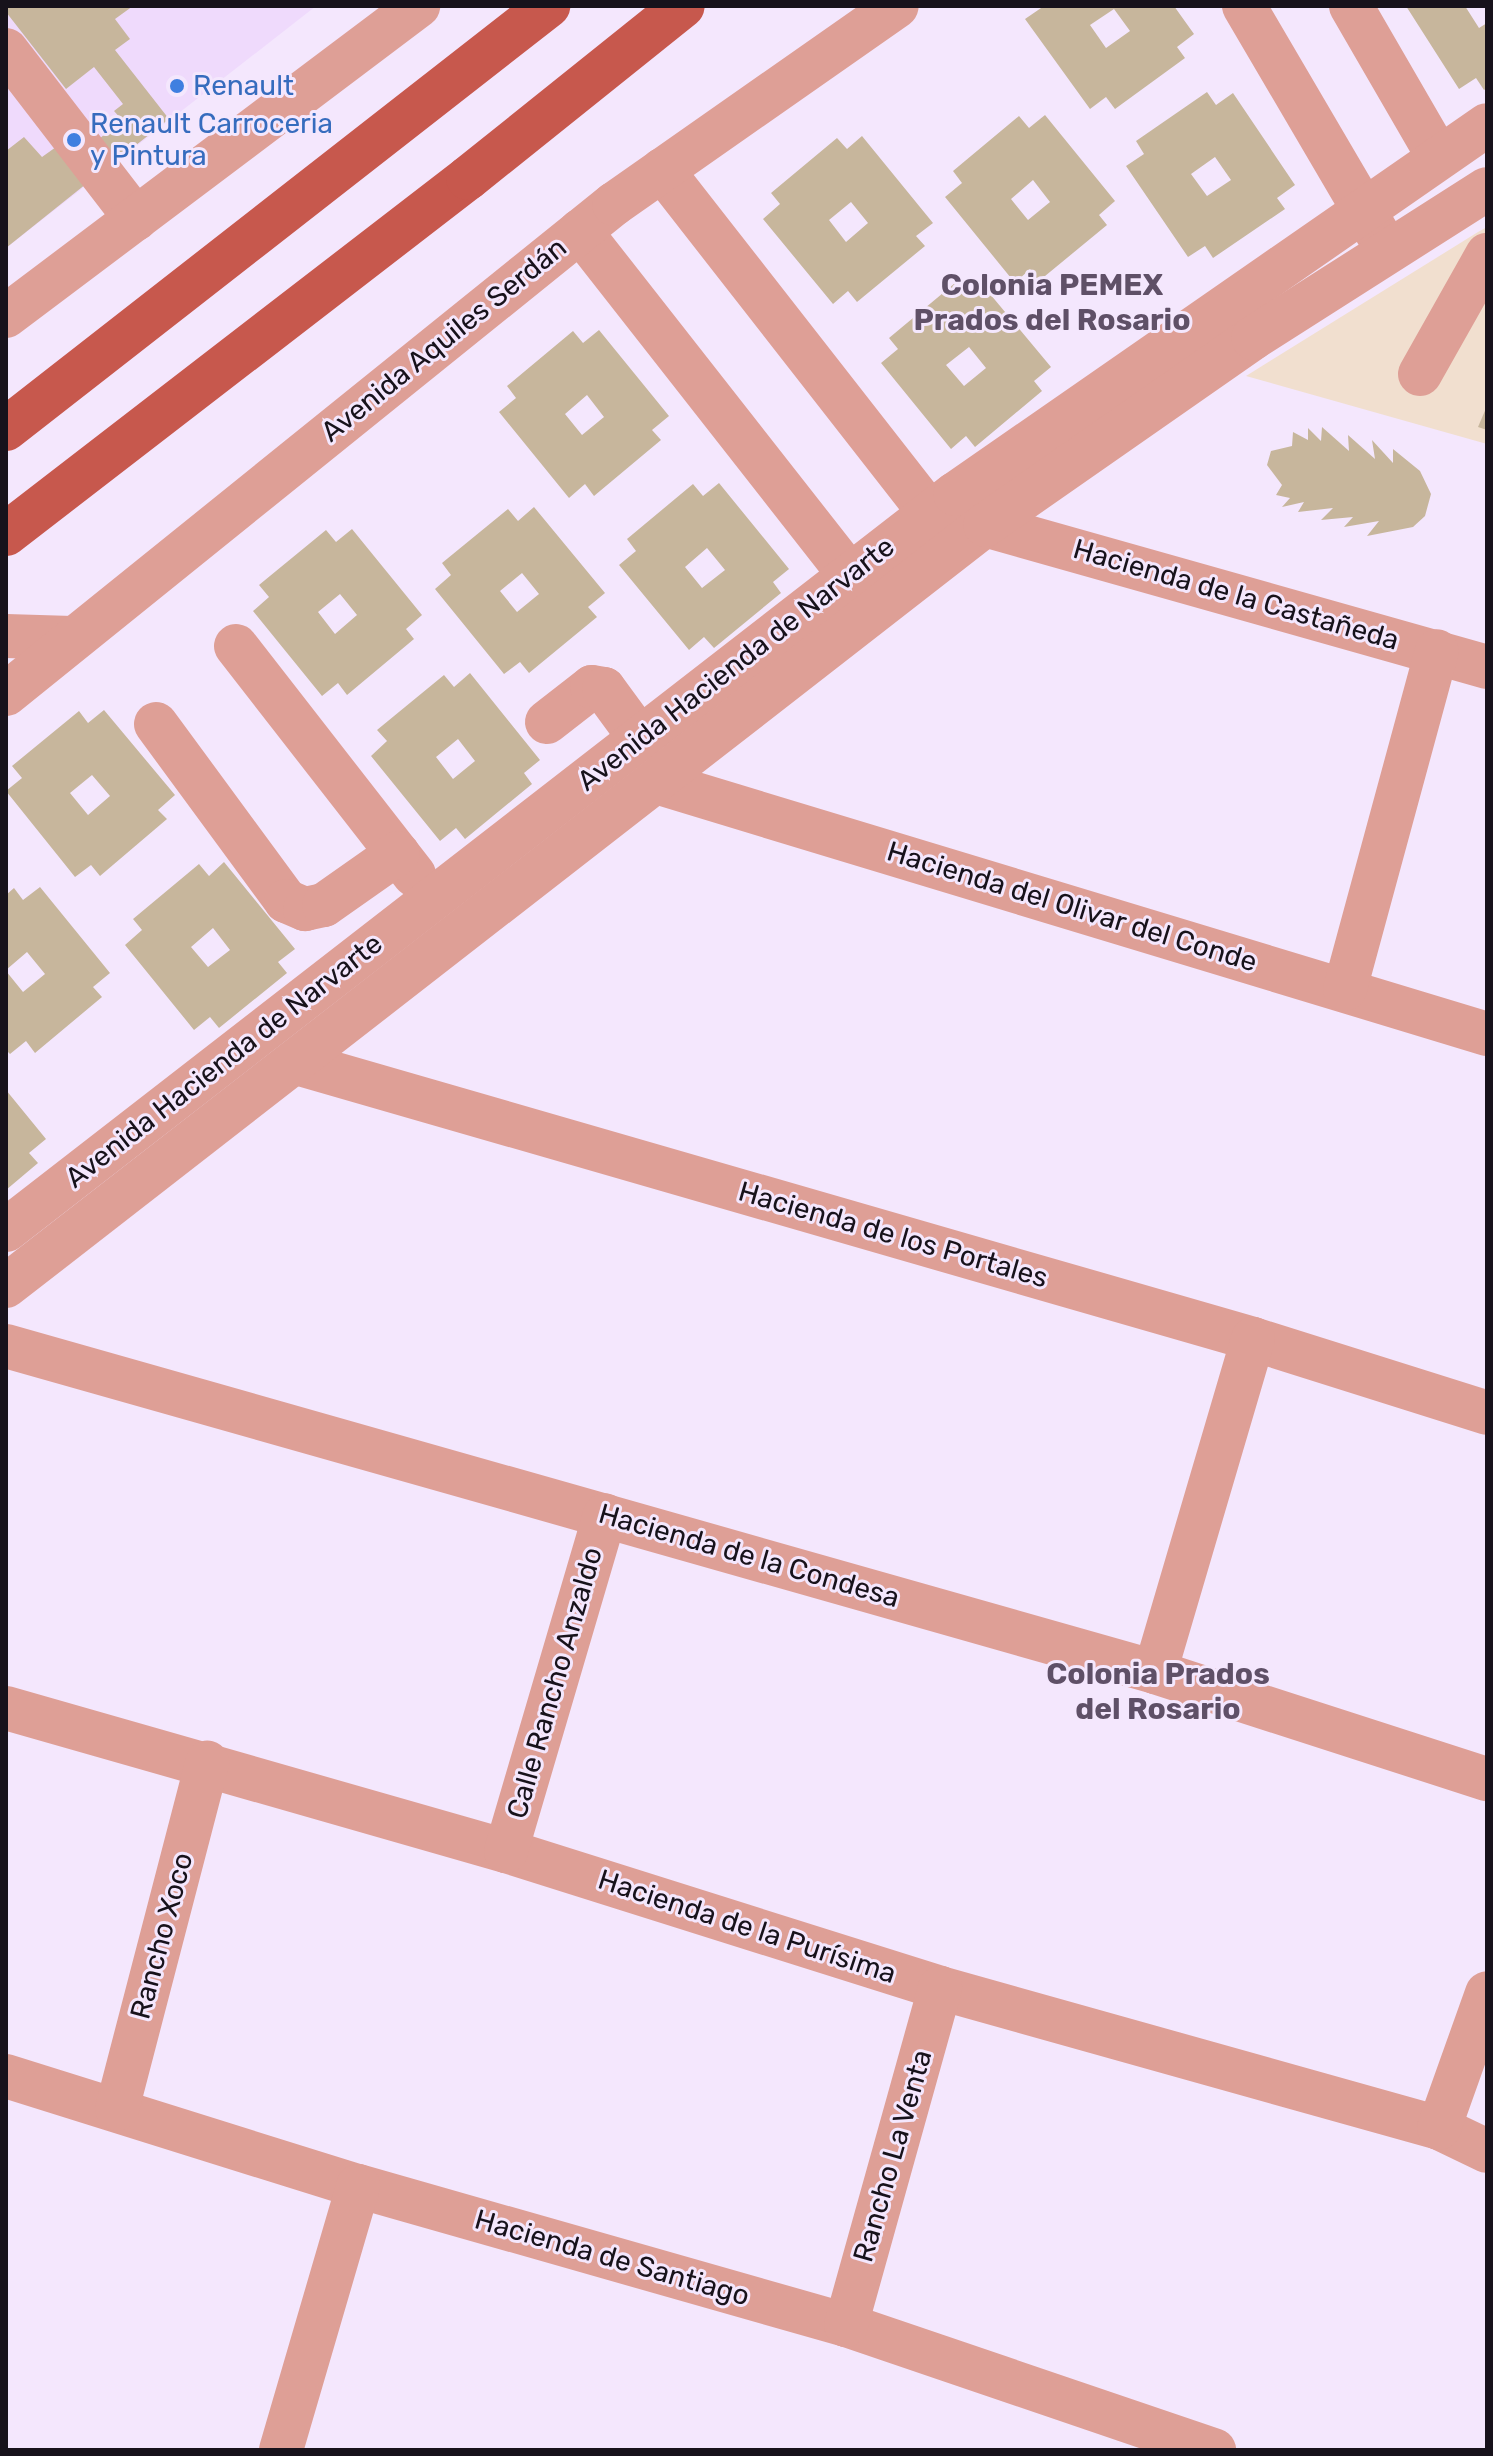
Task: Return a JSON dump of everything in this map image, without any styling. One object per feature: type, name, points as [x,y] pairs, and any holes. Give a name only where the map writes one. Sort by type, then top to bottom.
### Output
[{"type":"main road","points":[[6,429],[548,6]]},
{"type":"main road","points":[[6,534],[468,178],[683,6]]},
{"type":"street","points":[[6,316],[418,6]]},
{"type":"street","name":"Avenida Aquiles Serdán","points":[[6,694],[580,231],[897,6]]},
{"type":"street","points":[[1244,6],[1388,252]]},
{"type":"street","points":[[1351,6],[1438,156]]},
{"type":"street","points":[[6,50],[136,219]]},
{"type":"street","name":"Avenida Hacienda de Narvarte","points":[[11,1226],[930,513],[1362,208],[1487,125]]},
{"type":"street","points":[[662,170],[930,513]]},
{"type":"street","points":[[1420,374],[1487,253],[1477,195]]},
{"type":"street","name":"Avenida Hacienda de Narvarte","points":[[6,1286],[297,1063],[985,525],[1253,338],[1477,195]]},
{"type":"street","points":[[580,231],[850,575]]},
{"type":"street","name":"Hacienda de la Castañeda","points":[[985,525],[1487,667]]},
{"type":"street","points":[[6,636],[72,638]]},
{"type":"street","points":[[236,646],[433,899]]},
{"type":"street","points":[[1345,989],[1437,651]]},
{"type":"street","points":[[547,722],[592,687],[604,689],[640,738]]},
{"type":"street","points":[[156,724],[286,901],[305,909],[324,905],[398,853]]},
{"type":"street","name":"Hacienda del Olivar del Conde","points":[[656,782],[1487,1034]]},
{"type":"street","name":"Hacienda de los Portales","points":[[297,1063],[1253,1339],[1487,1413]]},
{"type":"street","points":[[11,1226],[52,1250]]},
{"type":"street","points":[[1155,1672],[1253,1339]]},
{"type":"street","name":"Hacienda de la Condesa","points":[[6,1346],[1155,1672],[1487,1779]]},
{"type":"street","name":"Calle Rancho Anzaldo","points":[[506,1851],[605,1515]]},
{"type":"street","name":"Hacienda de la Purísima","points":[[6,1708],[506,1851],[940,1988],[1439,2128],[1487,2151]]},
{"type":"street","name":"Rancho Xoco","points":[[117,2109],[207,1763]]},
{"type":"street","name":"Rancho La Venta","points":[[846,2325],[940,1988]]},
{"type":"street","points":[[1439,2128],[1487,1993]]},
{"type":"street","name":"Hacienda de Santiago","points":[[6,2076],[358,2186],[846,2325],[1214,2450]]},
{"type":"street","points":[[281,2450],[358,2186]]},
{"type":"shaded area","name":"Renault Carroceria y Pintura","points":[[6,6],[316,6],[6,248]]},
{"type":"shaded area","points":[[1487,227],[1487,444],[1246,376],[1478,232]]},
{"type":"building","points":[[6,6],[133,6],[115,19],[130,39],[115,50],[169,119],[116,161],[99,139],[122,120],[114,111],[123,104],[94,67],[66,89],[6,12]]},
{"type":"building","points":[[1044,6],[1174,6],[1194,34],[1177,47],[1185,58],[1115,109],[1106,97],[1090,109],[1025,19]],"holes":[[[1114,9],[1130,31],[1106,48],[1090,25]]]},
{"type":"building","points":[[1406,6],[1465,6],[1479,28],[1487,23],[1487,88],[1484,90],[1476,78],[1459,89]]},
{"type":"building","points":[[1207,92],[1216,105],[1233,93],[1295,185],[1277,198],[1285,209],[1213,258],[1205,246],[1188,257],[1126,166],[1144,154],[1136,141]],"holes":[[[1215,157],[1231,180],[1207,196],[1191,174]]]},
{"type":"building","points":[[1045,115],[1115,201],[1099,215],[1107,225],[1039,281],[1030,269],[1015,283],[945,197],[962,183],[953,171],[1019,116],[1029,128]],"holes":[[[1033,180],[1050,202],[1028,220],[1011,199]]]},
{"type":"building","points":[[862,136],[933,223],[916,236],[925,246],[857,302],[848,291],[833,304],[763,219],[780,204],[771,193],[837,138],[847,149]],"holes":[[[851,202],[868,223],[846,242],[829,220]]]},
{"type":"building","points":[[24,137],[42,157],[63,142],[91,180],[6,248],[6,151]]},
{"type":"building","points":[[980,282],[1051,367],[1034,381],[1042,391],[975,447],[966,436],[951,449],[881,363],[898,349],[889,338],[955,283],[965,295]],"holes":[[[969,347],[986,368],[964,386],[946,365]]]},
{"type":"building","points":[[599,330],[669,416],[652,430],[661,440],[594,496],[585,484],[569,498],[499,412],[516,398],[507,386],[573,331],[583,343]],"holes":[[[587,395],[604,417],[582,435],[565,414]]]},
{"type":"building","points":[[1487,406],[1487,430],[1478,427]]},
{"type":"building","points":[[1322,427],[1349,451],[1348,435],[1375,459],[1372,440],[1393,463],[1393,449],[1420,471],[1431,494],[1425,516],[1413,527],[1367,536],[1379,521],[1344,527],[1353,517],[1321,520],[1333,508],[1298,512],[1304,502],[1282,507],[1290,498],[1276,495],[1282,485],[1267,465],[1271,451],[1292,446],[1293,432],[1308,440],[1308,428],[1321,441]]},
{"type":"building","points":[[719,483],[789,569],[773,582],[781,593],[714,648],[704,637],[689,650],[619,565],[636,551],[627,539],[693,484],[703,496]],"holes":[[[707,548],[725,570],[702,588],[685,567]]]},
{"type":"building","points":[[534,507],[605,593],[588,607],[597,617],[529,673],[520,662],[504,674],[435,589],[451,575],[442,563],[508,509],[518,521]],"holes":[[[522,573],[539,594],[517,612],[500,591]]]},
{"type":"building","points":[[352,529],[422,615],[406,629],[414,639],[347,695],[338,683],[322,696],[253,611],[269,597],[259,585],[326,530],[336,542]],"holes":[[[340,594],[357,615],[335,634],[318,612]]]},
{"type":"building","points":[[470,673],[540,760],[524,773],[532,784],[465,839],[456,828],[440,841],[371,756],[387,741],[377,730],[444,675],[454,687]],"holes":[[[458,739],[475,761],[453,779],[436,757]]]},
{"type":"building","points":[[104,710],[175,795],[158,810],[167,819],[100,876],[91,865],[75,877],[6,791],[22,778],[12,766],[79,711],[88,723]],"holes":[[[92,775],[110,796],[88,815],[70,793]]]},
{"type":"building","points":[[224,862],[295,949],[278,962],[287,973],[219,1028],[210,1017],[194,1030],[125,945],[142,930],[133,919],[199,864],[209,876]],"holes":[[[213,928],[230,950],[208,967],[191,947]]]},
{"type":"building","points":[[40,887],[110,973],[93,987],[102,997],[35,1053],[26,1041],[10,1054],[6,1050],[6,971],[23,992],[45,974],[27,952],[6,970],[6,895],[14,888],[23,900]]},
{"type":"building","points":[[6,1090],[46,1139],[29,1153],[38,1163],[6,1190]]},
{"type":"place","name":"Renault","points":[[177,86]]},
{"type":"place","name":"Renault Carroceria y Pintura","points":[[74,140]]},
{"type":"district","name":"Colonia PEMEX Prados del Rosario","points":[[1052,302]]},
{"type":"district","name":"Colonia Prados del Rosario","points":[[1158,1691]]}]
